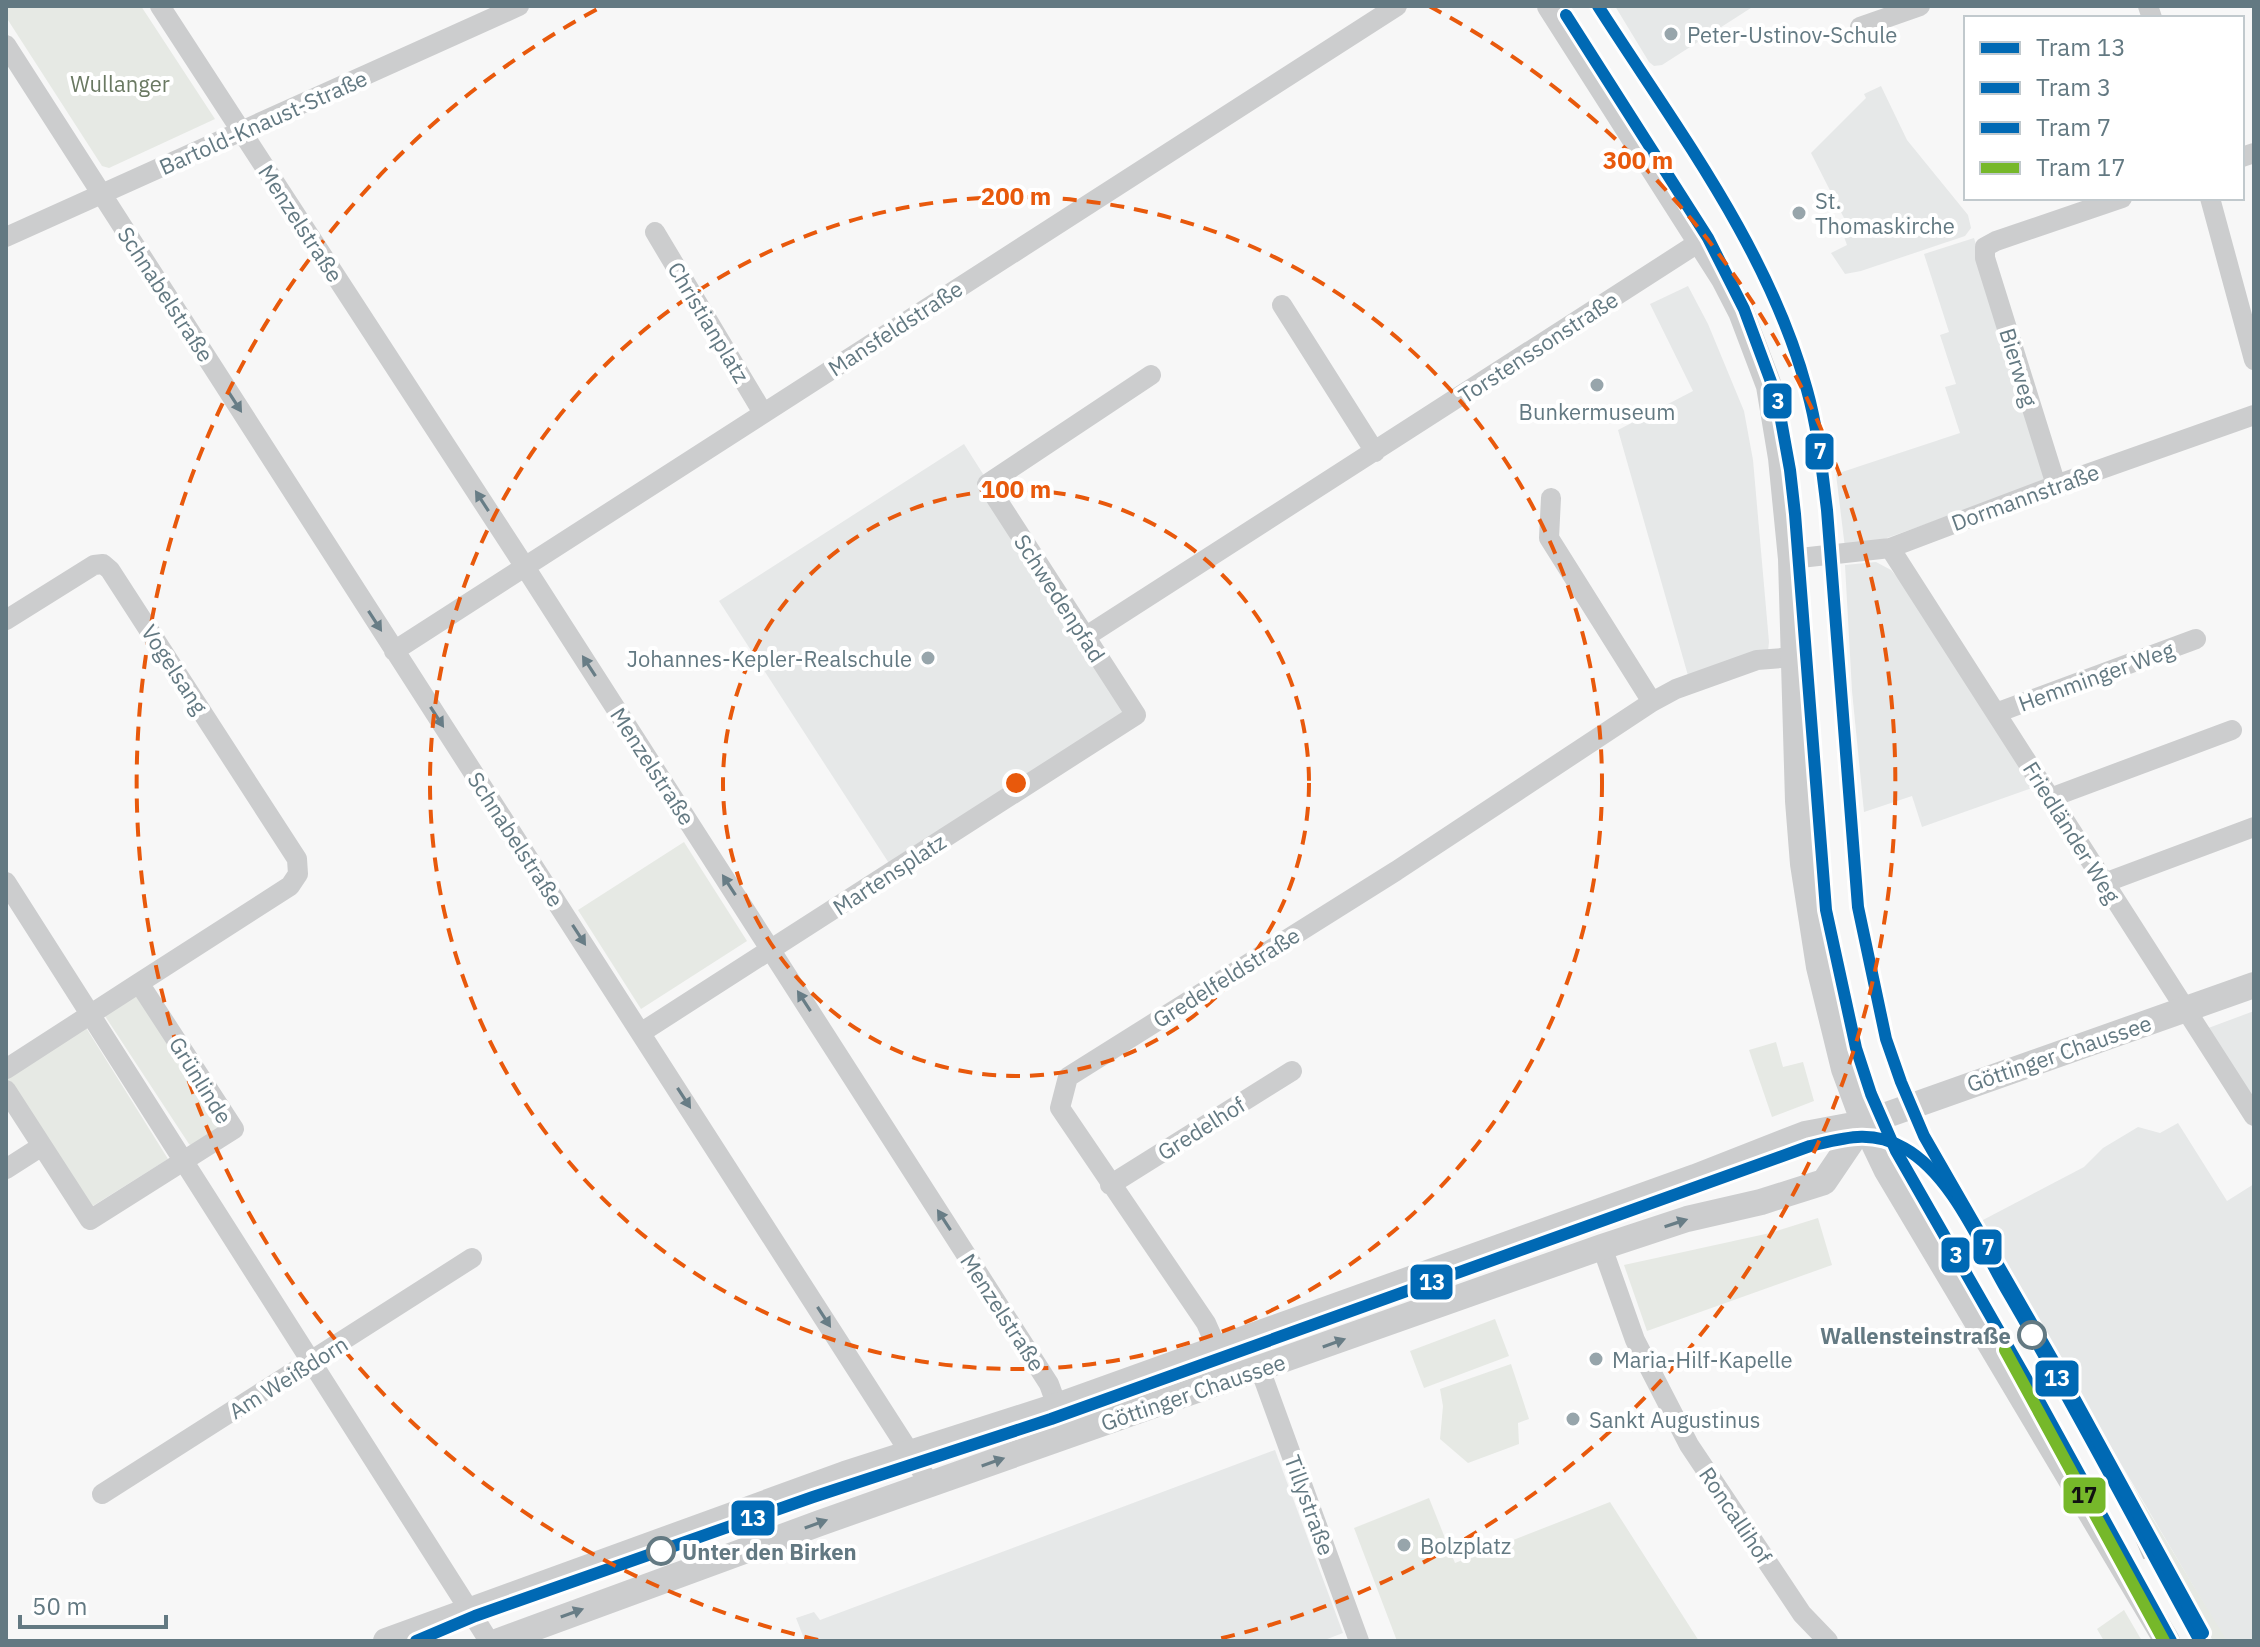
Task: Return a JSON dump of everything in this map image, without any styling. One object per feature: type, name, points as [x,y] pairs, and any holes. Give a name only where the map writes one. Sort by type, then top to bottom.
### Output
[{"type":"street","points":[[160,6],[241,131]]},
{"type":"street","name":"Bartold-Knaust-Straße","points":[[6,237],[519,6]]},
{"type":"street","name":"Mansfeldstraße","points":[[394,651],[1397,6]]},
{"type":"street","points":[[1550,6],[1701,241],[1741,312],[1769,386],[1781,458],[1791,559],[1803,864],[1819,967],[1844,1069],[1864,1123],[1886,1169],[1938,1258],[2167,1641]]},
{"type":"street","points":[[1860,27],[1920,6]]},
{"type":"street","points":[[6,45],[102,194]]},
{"type":"street","name":"Menzelstraße","points":[[241,131],[1049,1384],[1057,1406]]},
{"type":"street","name":"Schnabelstraße","points":[[102,194],[930,1484]]},
{"type":"street","name":"Bierweg","points":[[2056,485],[1985,258],[1985,247],[2116,200]]},
{"type":"street","points":[[2211,200],[2254,360]]},
{"type":"street","name":"Christianplatz","points":[[655,232],[763,413]]},
{"type":"street","name":"Torstenssonstraße","points":[[1085,637],[1701,241]]},
{"type":"street","points":[[1282,305],[1375,452]]},
{"type":"street","name":"Schwedenpfad","points":[[1136,715],[987,484],[1151,375]]},
{"type":"street","name":"Dormannstraße","points":[[1791,559],[1890,548],[2254,415]]},
{"type":"street","points":[[1551,498],[1549,538],[1652,702]]},
{"type":"street","name":"Friedländer Weg","points":[[1890,548],[2254,1116]]},
{"type":"street","name":"Vogelsang","points":[[6,620],[94,565],[103,564],[110,570],[297,859],[298,874],[290,886],[139,983]]},
{"type":"street","name":"Hemminger Weg","points":[[1996,713],[2196,639]]},
{"type":"street","name":"Gredelfeldstraße","points":[[1217,1348],[1206,1323],[1060,1108],[1068,1077],[1396,871],[1652,702],[1676,689],[1757,660],[1795,657]]},
{"type":"street","name":"Martensplatz","points":[[642,1032],[1136,715]]},
{"type":"street","points":[[2050,798],[2232,730]]},
{"type":"street","points":[[2104,883],[2254,827]]},
{"type":"street","points":[[6,882],[489,1641]]},
{"type":"street","points":[[6,1069],[139,983]]},
{"type":"street","name":"Grünlinde","points":[[6,1090],[90,1220],[234,1129],[139,983]]},
{"type":"street","name":"Göttinger Chaussee","points":[[386,1641],[472,1613],[845,1474],[1057,1406],[1695,1177],[1805,1134],[1864,1123],[2254,985]]},
{"type":"street","name":"Gredelhof","points":[[1110,1185],[1292,1071]]},
{"type":"street","name":"Göttinger Chaussee","points":[[499,1641],[930,1484],[1602,1247],[1687,1219],[1761,1202],[1824,1182],[1864,1123]]},
{"type":"street","points":[[6,1169],[42,1146]]},
{"type":"street","name":"Roncallihof","points":[[1602,1247],[1635,1340],[1689,1445],[1802,1614],[1828,1641]]},
{"type":"street","name":"Am Weißdorn","points":[[102,1494],[472,1258]]},
{"type":"street","name":"Tillystraße","points":[[1260,1369],[1359,1641]]},
{"type":"shaded area","name":"Peter-Ustinov-Schule","points":[[1615,6],[1754,6],[1662,65],[1654,66]]},
{"type":"shaded area","points":[[1881,86],[1907,140],[1968,215],[1971,228],[1965,236],[1845,274],[1831,253],[1847,245],[1839,223],[1845,220],[1811,153],[1866,98],[1864,94]]},
{"type":"shaded area","points":[[1974,238],[2050,480],[1884,539],[1845,548],[1836,474],[1960,433],[1945,387],[1956,384],[1940,335],[1949,332],[1924,254]]},
{"type":"shaded area","points":[[1688,286],[1708,324],[1744,411],[1753,460],[1769,642],[1768,651],[1689,679],[1618,430],[1693,391],[1650,304]]},
{"type":"shaded area","name":"Johannes-Kepler-Realschule","points":[[964,444],[1136,715],[894,871],[719,601]]},
{"type":"shaded area","points":[[1876,562],[1891,570],[1904,585],[2035,787],[1922,827],[1912,796],[1864,812],[1852,691],[1845,565]]},
{"type":"shaded area","points":[[2254,1011],[2254,1109],[2203,1030]]},
{"type":"shaded area","points":[[2178,1123],[2227,1201],[2254,1184],[2254,1641],[2226,1641],[2035,1319],[1981,1221],[2084,1167],[2103,1148],[2138,1127],[2160,1133]]},
{"type":"shaded area","points":[[1275,1450],[1343,1633],[1322,1641],[805,1641],[796,1618],[814,1612],[820,1620]]},
{"type":"green space","name":"Wullanger","points":[[6,6],[141,6],[215,119],[109,168],[102,166],[6,17]]},
{"type":"green space","points":[[684,842],[747,941],[641,1009],[578,910]]},
{"type":"green space","points":[[139,986],[231,1129],[192,1146],[189,1144],[101,1010]]},
{"type":"green space","points":[[85,1026],[168,1159],[88,1209],[6,1081],[6,1076]]},
{"type":"green space","points":[[1776,1042],[1783,1067],[1803,1062],[1814,1101],[1772,1117],[1749,1050]]},
{"type":"green space","points":[[1818,1218],[1832,1265],[1647,1331],[1624,1265],[1770,1233]]},
{"type":"green space","points":[[1495,1319],[1509,1356],[1424,1388],[1410,1351]]},
{"type":"green space","points":[[1511,1364],[1529,1419],[1518,1423],[1519,1444],[1468,1463],[1440,1439],[1443,1406],[1440,1389]]},
{"type":"green space","points":[[2124,1471],[2227,1641],[2213,1641]]},
{"type":"green space","points":[[1429,1498],[1455,1563],[1610,1502],[1699,1641],[1397,1641],[1354,1528]]},
{"type":"green space","points":[[2124,1610],[2142,1641],[2104,1641],[2097,1629]]},
{"type":"tram line","name":"7","points":[[1598,6],[1718,191],[1745,239],[1790,338],[1807,390],[1817,435],[1827,510],[1858,907],[1886,1039],[1901,1082],[1924,1136],[2066,1383],[2203,1633]]},
{"type":"tram line","name":"3","points":[[1566,15],[1708,238],[1744,309],[1777,398],[1795,514],[1826,910],[1856,1048],[1871,1094],[1896,1151],[2038,1399],[2171,1641]]},
{"type":"tram line","name":"13","points":[[416,1641],[475,1616],[813,1497],[1051,1419],[1810,1146],[1857,1137],[1880,1139],[1904,1148],[1936,1175],[1963,1211],[2200,1641]]},
{"type":"tram line","name":"17","points":[[2005,1350],[2164,1641]]},
{"type":"tram line","points":[[2111,1479],[2144,1558]]},
{"type":"place","name":"Peter-Ustinov-Schule","points":[[1671,34]]},
{"type":"place","name":"St. Thomaskirche","points":[[1799,213]]},
{"type":"place","name":"Bunkermuseum","points":[[1597,385]]},
{"type":"place","name":"Johannes-Kepler-Realschule","points":[[928,658]]},
{"type":"place","name":"Wallensteinstraße","points":[[2032,1335]]},
{"type":"place","name":"Maria-Hilf-Kapelle","points":[[1596,1359]]},
{"type":"place","name":"Sankt Augustinus","points":[[1573,1419]]},
{"type":"place","name":"Bolzplatz","points":[[1404,1545]]},
{"type":"place","name":"Unter den Birken","points":[[661,1551]]}]
